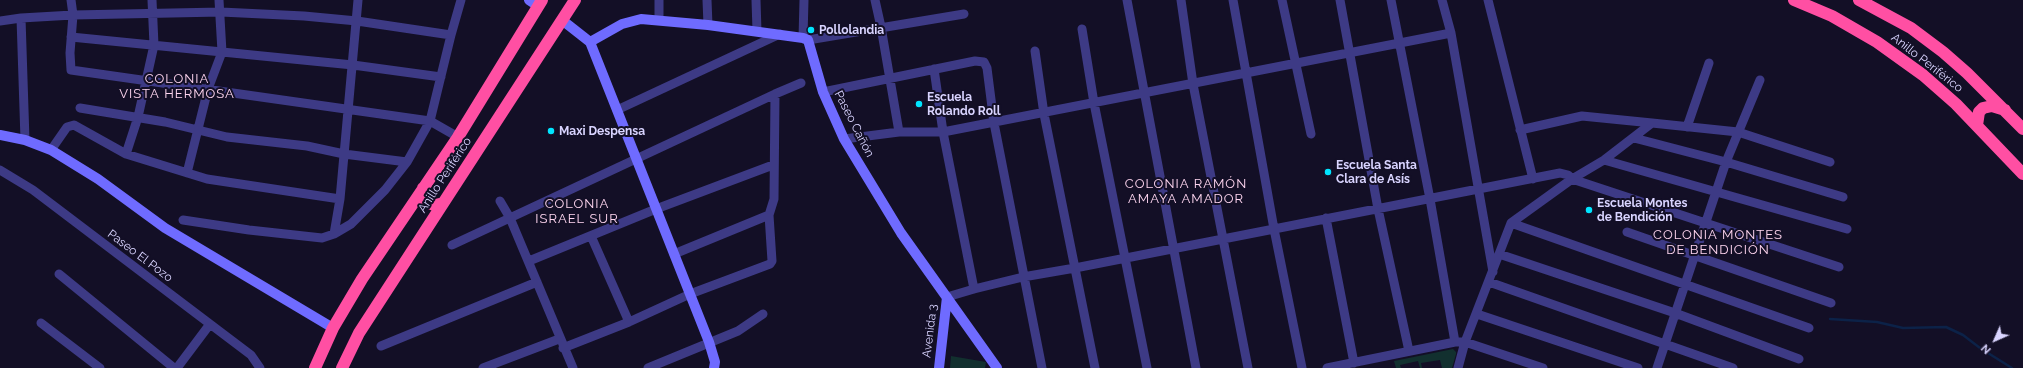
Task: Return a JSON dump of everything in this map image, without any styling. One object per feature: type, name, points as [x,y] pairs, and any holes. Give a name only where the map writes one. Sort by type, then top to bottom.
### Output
[{"type":"highway","name":"Anillo Periférico","points":[[342,368],[359,333],[575,0]]},
{"type":"highway","name":"Anillo Periférico","points":[[1794,0],[1832,16],[1877,42],[1942,91],[1977,125],[2023,174]]},
{"type":"highway","name":"Anillo Periférico","points":[[1859,0],[1881,10],[1911,28],[1943,52],[1967,73],[2023,129]]},
{"type":"highway","name":"Anillo Periférico","points":[[315,368],[333,328],[423,188],[458,137],[536,2]]},
{"type":"highway","points":[[1977,125],[1979,112],[1982,108],[1992,106],[2005,110]]},
{"type":"highway","points":[[423,188],[422,195],[425,201],[437,205],[443,203]]},
{"type":"street","points":[[71,0],[73,15],[71,70],[147,80],[180,87],[208,89],[430,121],[458,137]]},
{"type":"street","points":[[126,154],[138,117],[154,45],[154,12],[152,0]]},
{"type":"street","points":[[187,173],[208,89],[222,52],[221,12],[219,0]]},
{"type":"street","points":[[334,234],[340,199],[347,108],[354,64],[358,0]]},
{"type":"street","points":[[183,220],[322,238],[334,234],[351,224],[385,190],[407,162],[430,121],[461,0]]},
{"type":"street","points":[[659,0],[659,20]]},
{"type":"street","points":[[707,0],[708,25]]},
{"type":"street","points":[[756,0],[757,31]]},
{"type":"street","points":[[804,0],[806,39]]},
{"type":"street","points":[[875,0],[899,132]]},
{"type":"street","points":[[1127,0],[1196,368]]},
{"type":"street","points":[[1181,0],[1193,84],[1248,368]]},
{"type":"street","points":[[1233,0],[1274,229],[1302,368]]},
{"type":"street","points":[[1282,0],[1311,134]]},
{"type":"street","points":[[1340,0],[1378,209],[1409,352]]},
{"type":"street","points":[[1391,0],[1430,199],[1455,342]]},
{"type":"street","points":[[1442,0],[1451,33],[1493,272]]},
{"type":"street","points":[[1488,0],[1533,179]]},
{"type":"street","points":[[0,21],[21,18],[73,15],[154,12],[221,12],[304,16],[357,21],[451,35]]},
{"type":"street","points":[[590,42],[622,24],[641,19],[708,25],[780,34],[806,39],[964,14]]},
{"type":"street","points":[[21,18],[25,140]]},
{"type":"street","points":[[562,20],[590,42],[709,342],[715,362],[714,368]]},
{"type":"street","points":[[1082,29],[1094,103],[1147,368]]},
{"type":"street","points":[[844,139],[899,132],[943,132],[1296,65],[1451,33]]},
{"type":"street","points":[[617,110],[780,34]]},
{"type":"street","points":[[71,37],[354,64],[441,77]]},
{"type":"street","name":"Paseo Cañón","points":[[806,39],[823,92],[844,139],[900,233],[997,368]]},
{"type":"street","points":[[1035,51],[1044,114],[1095,368]]},
{"type":"street","points":[[823,92],[975,61],[984,62],[987,68],[994,123],[1042,368]]},
{"type":"street","points":[[1687,127],[1709,63]]},
{"type":"street","points":[[934,69],[943,132],[974,289]]},
{"type":"street","points":[[1657,368],[1684,283],[1726,162],[1760,80]]},
{"type":"street","points":[[452,245],[635,158],[801,83]]},
{"type":"street","points":[[564,348],[629,322],[690,294],[770,264],[772,258],[769,215],[774,199],[773,165],[775,94]]},
{"type":"street","points":[[80,108],[138,117],[227,137],[307,146],[344,154],[407,162]]},
{"type":"street","points":[[1520,130],[1582,116],[1652,123],[1738,132],[1830,162]]},
{"type":"street","points":[[1458,368],[1465,342],[1478,314],[1511,223],[1572,179],[1604,160],[1652,123]]},
{"type":"street","points":[[51,150],[67,127],[74,125],[126,154],[207,179],[340,199]]},
{"type":"street","points":[[0,135],[25,140],[51,150],[98,179],[165,228],[333,328]]},
{"type":"street","points":[[1634,138],[1726,162],[1843,197]]},
{"type":"street","points":[[1604,160],[1847,229]]},
{"type":"street","points":[[529,261],[656,209],[773,165]]},
{"type":"street","name":"Paseo El Pozo","points":[[0,170],[33,190],[210,324],[251,356],[260,368]]},
{"type":"street","points":[[947,297],[1023,277],[1564,173],[1572,179],[1839,267]]},
{"type":"street","points":[[500,201],[510,218],[529,261],[559,338],[573,368]]},
{"type":"street","points":[[674,254],[769,215]]},
{"type":"street","points":[[1326,218],[1354,362]]},
{"type":"street","points":[[1511,223],[1809,328]]},
{"type":"street","points":[[1627,232],[1831,303]]},
{"type":"street","points":[[591,236],[629,322]]},
{"type":"street","points":[[1499,254],[1675,313],[1799,359]]},
{"type":"street","points":[[59,274],[176,368],[210,324]]},
{"type":"street","points":[[381,346],[537,282]]},
{"type":"street","points":[[1489,282],[1732,368]]},
{"type":"street","name":"Avenida 3","points":[[939,368],[947,297]]},
{"type":"street","points":[[648,368],[738,330],[763,314]]},
{"type":"street","points":[[1478,314],[1638,368]]},
{"type":"street","points":[[41,323],[100,368]]},
{"type":"street","points":[[483,368],[559,338]]},
{"type":"street","points":[[1327,368],[1455,342],[1465,342],[1543,368]]},
{"type":"green space","points":[[1453,349],[1456,354],[1452,368],[1442,368],[1440,360],[1421,363],[1422,368],[1420,368],[1418,361],[1400,365],[1401,368],[1396,368],[1394,361]]},
{"type":"green space","points":[[951,356],[986,362],[985,368],[950,368]]},
{"type":"waterway","points":[[1830,319],[1877,322],[1903,328],[1946,327],[1963,335],[1980,348],[2012,368]]},
{"type":"place","name":"Pollolandia","points":[[811,30]]},
{"type":"place","name":"Escuela Rolando Roll","points":[[919,104]]},
{"type":"place","name":"Maxi Despensa","points":[[551,131]]},
{"type":"place","name":"Escuela Santa Clara de Asís","points":[[1328,172]]},
{"type":"place","name":"Escuela Montes de Bendición","points":[[1589,210]]},
{"type":"district","name":"COLONIA VISTA HERMOSA","points":[[177,86]]},
{"type":"district","name":"COLONIA RAMÓN AMAYA AMADOR","points":[[1186,192]]},
{"type":"district","name":"COLONIA ISRAEL SUR","points":[[577,212]]},
{"type":"district","name":"COLONIA MONTES DE BENDICIÓN","points":[[1718,242]]}]
